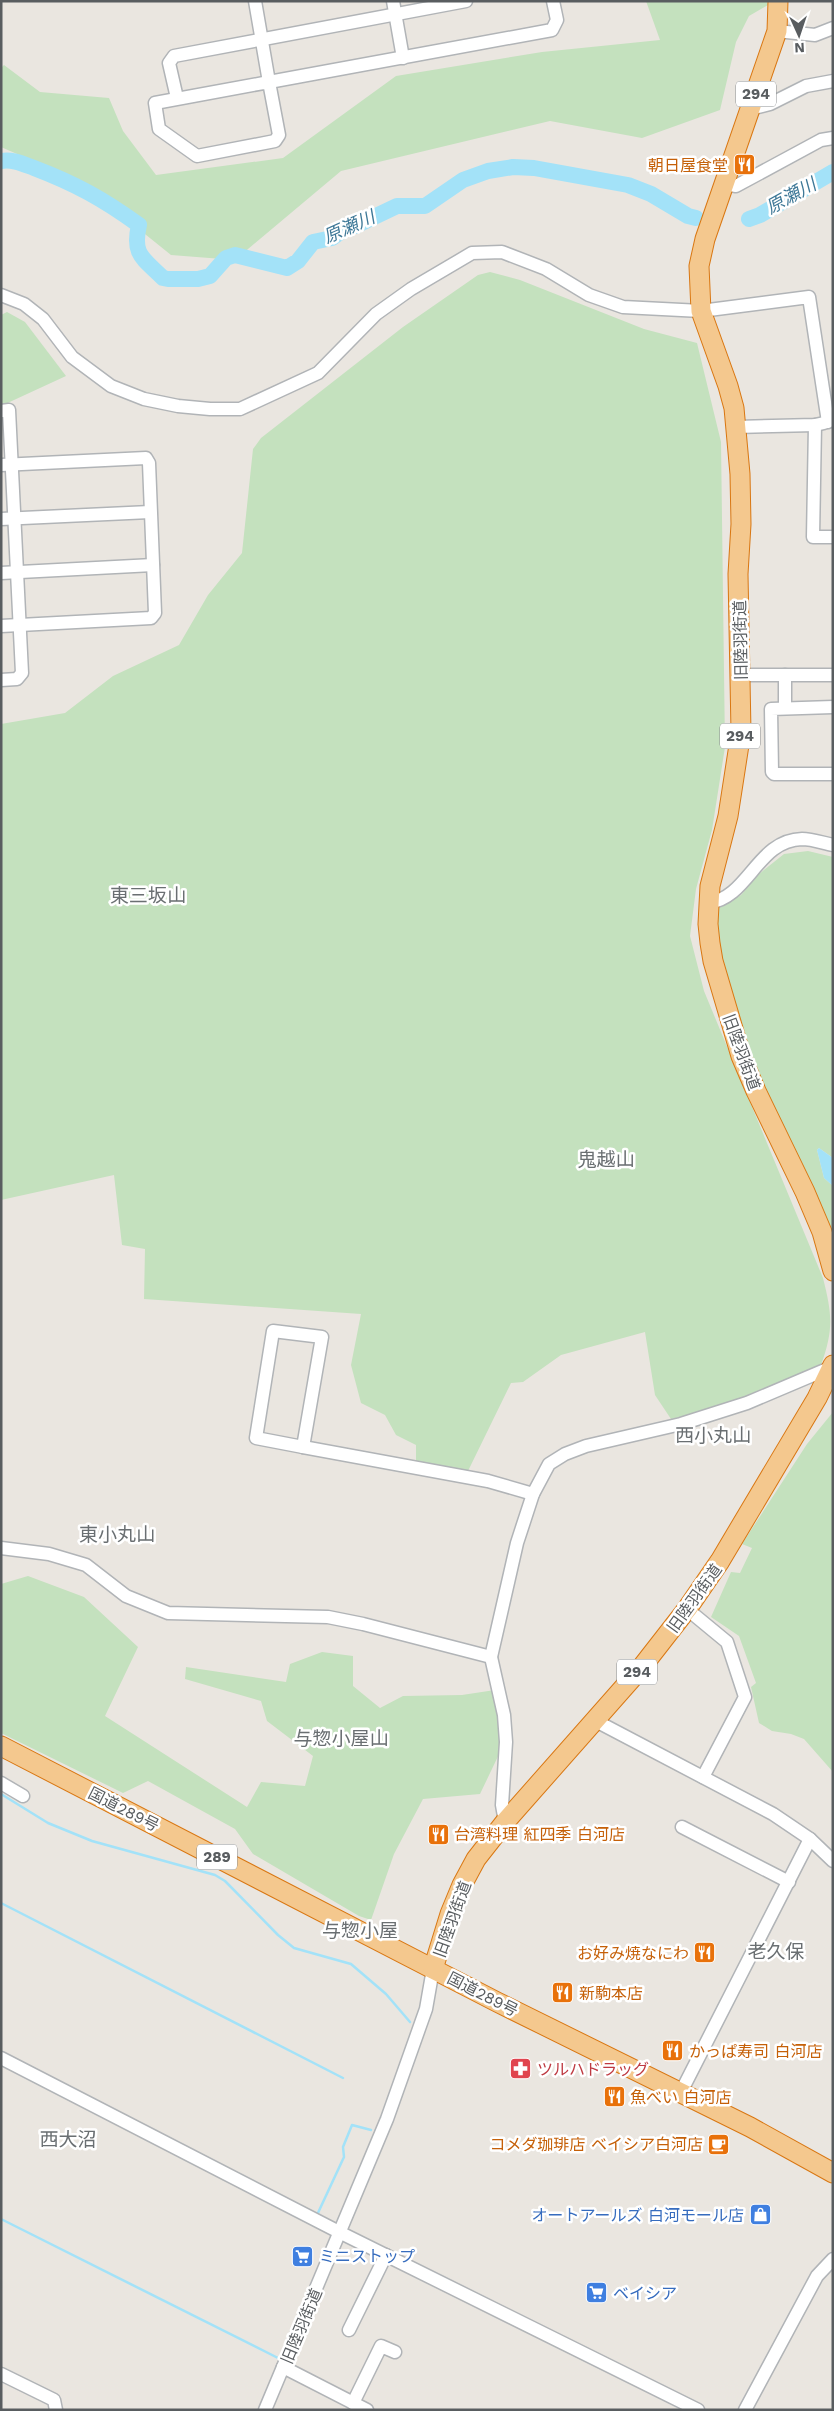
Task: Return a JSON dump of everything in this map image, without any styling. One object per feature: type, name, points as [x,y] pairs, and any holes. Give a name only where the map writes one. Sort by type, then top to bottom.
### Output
[{"type":"highway","name":"旧陸羽街道","points":[[778,1],[777,31],[705,238],[698,266],[701,311],[728,386],[736,427],[740,484],[738,574],[741,732],[733,787],[710,886],[708,924],[713,961],[741,1056],[805,1192],[822,1232],[833,1271]]},
{"type":"highway","name":"旧陸羽街道","points":[[434,1968],[450,1914],[462,1885],[476,1859],[505,1822],[642,1668],[686,1609],[720,1561],[817,1398],[832,1366]]},
{"type":"highway","name":"国道289号","points":[[1,1746],[680,2094],[750,2127],[833,2173]]},
{"type":"street","points":[[255,1],[268,82],[280,135],[274,141],[197,156],[159,129],[155,103],[177,98],[268,82],[402,58],[552,30],[558,20],[553,1]]},
{"type":"street","points":[[177,98],[169,63],[174,56],[261,40],[395,8],[466,1]]},
{"type":"street","points":[[395,8],[402,58]]},
{"type":"street","points":[[777,31],[815,35],[833,28]]},
{"type":"street","points":[[750,109],[770,104],[806,86],[833,81]]},
{"type":"street","points":[[724,184],[736,186],[821,140],[833,138]]},
{"type":"street","points":[[1,295],[24,304],[43,319],[72,357],[111,386],[144,399],[178,406],[210,409],[240,409],[318,373],[376,314],[411,289],[472,253],[502,252],[546,269],[589,295],[623,307],[701,311],[809,297],[830,421],[815,425],[736,427]]},
{"type":"street","points":[[1,411],[9,410],[7,464],[15,519],[22,674],[17,679],[1,680]]},
{"type":"street","points":[[815,425],[813,537],[833,537]]},
{"type":"street","points":[[1,626],[151,618],[155,613],[150,512],[150,463],[146,458],[7,464]]},
{"type":"street","points":[[1,519],[150,512]]},
{"type":"street","points":[[1,573],[153,565]]},
{"type":"street","points":[[741,675],[833,676]]},
{"type":"street","points":[[785,675],[785,707]]},
{"type":"street","points":[[833,707],[785,707],[770,709],[772,772],[774,774],[833,774]]},
{"type":"street","points":[[708,903],[720,902],[730,897],[766,854],[779,845],[804,839],[833,846]]},
{"type":"street","points":[[303,1447],[322,1337],[273,1331],[256,1438],[303,1447],[488,1481],[533,1494]]},
{"type":"street","points":[[505,1822],[502,1805],[506,1742],[504,1715],[491,1657],[517,1543],[533,1494],[549,1464],[565,1454],[586,1446],[690,1422],[747,1403],[832,1366]]},
{"type":"street","points":[[1,1548],[49,1554],[86,1565],[126,1596],[168,1613],[328,1617],[363,1624],[491,1657]]},
{"type":"street","points":[[686,1609],[727,1642],[745,1697],[703,1777]]},
{"type":"street","points":[[594,1720],[774,1814],[810,1839],[833,1861]]},
{"type":"street","points":[[1,1783],[23,1796]]},
{"type":"street","points":[[682,1827],[788,1882]]},
{"type":"street","points":[[680,2094],[810,1839]]},
{"type":"street","name":"旧陸羽街道","points":[[265,2410],[341,2233],[387,2119],[426,2009],[434,1968]]},
{"type":"street","points":[[1,2058],[386,2256],[698,2410]]},
{"type":"street","points":[[349,2330],[386,2256]]},
{"type":"street","points":[[745,2410],[817,2276],[833,2259]]},
{"type":"street","points":[[353,2402],[381,2346],[395,2352]]},
{"type":"street","points":[[283,2367],[367,2410]]},
{"type":"street","points":[[1,2374],[54,2400],[56,2410]]},
{"type":"green space","points":[[646,1],[767,1],[768,5],[749,16],[736,42],[720,110],[642,138],[550,121],[341,171],[235,260],[171,255],[135,226],[58,172],[1,147],[1,68],[4,65],[40,92],[109,98],[123,131],[156,175],[283,158],[396,76],[542,52],[660,40]]},
{"type":"green space","points":[[490,272],[520,280],[644,329],[697,343],[721,442],[725,747],[712,830],[696,889],[690,936],[704,991],[823,1278],[830,1312],[830,1331],[821,1365],[728,1406],[671,1419],[655,1395],[645,1332],[561,1355],[523,1382],[511,1383],[468,1471],[416,1462],[416,1445],[396,1435],[385,1415],[361,1403],[351,1365],[361,1314],[144,1299],[145,1249],[122,1245],[114,1175],[1,1200],[1,724],[65,713],[113,676],[179,645],[208,595],[242,553],[253,449],[261,438],[403,327],[478,275]]},
{"type":"green space","points":[[7,312],[25,322],[66,376],[1,406],[1,315]]},
{"type":"green space","points":[[808,851],[833,857],[833,1158],[819,1148],[817,1150],[824,1178],[833,1186],[833,1242],[753,1075],[720,963],[717,909],[741,895],[759,874],[784,854]]},
{"type":"green space","points":[[833,1412],[833,1772],[804,1739],[791,1734],[772,1731],[759,1723],[751,1687],[756,1683],[739,1636],[711,1617],[731,1572],[740,1573],[752,1548],[742,1544],[807,1444]]},
{"type":"green space","points":[[28,1576],[84,1597],[138,1647],[105,1716],[247,1807],[261,1782],[305,1786],[313,1756],[267,1721],[261,1701],[185,1679],[186,1667],[286,1682],[290,1664],[322,1652],[353,1656],[353,1686],[380,1708],[403,1696],[462,1695],[495,1690],[502,1748],[480,1794],[423,1799],[394,1854],[371,1920],[359,1916],[253,1854],[235,1829],[148,1781],[123,1793],[1,1733],[1,1584]]},
{"type":"water","points":[[819,1148],[833,1158],[833,1186],[824,1178],[817,1150]]},
{"type":"waterway","name":"原瀬川","points":[[1,161],[18,162],[76,186],[113,207],[139,225],[137,235],[138,250],[163,278],[168,279],[198,279],[210,276],[226,258],[235,255],[287,268],[298,261],[313,242],[332,238],[347,227],[355,226],[397,206],[425,206],[463,180],[488,171],[513,167],[534,168],[628,185],[651,194],[688,216],[696,218]]},
{"type":"waterway","name":"原瀬川","points":[[749,219],[760,215],[833,172]]},
{"type":"waterway","points":[[1,1794],[48,1823],[92,1841],[215,1875],[225,1881],[278,1935],[294,1948],[351,1964],[386,1994],[410,2022]]},
{"type":"waterway","points":[[1,1903],[343,2078]]},
{"type":"waterway","points":[[317,2215],[344,2157],[343,2147],[352,2125],[371,2130]]},
{"type":"waterway","points":[[1,2219],[278,2358]]},
{"type":"place","name":"朝日屋食堂","points":[[744,165]]},
{"type":"place","name":"台湾料理 紅四季 白河店","points":[[438,1834]]},
{"type":"place","name":"お好み焼なにわ","points":[[705,1953]]},
{"type":"place","name":"新駒本店","points":[[563,1993]]},
{"type":"place","name":"かっぱ寿司 白河店","points":[[673,2051]]},
{"type":"place","name":"ツルハドラッグ","points":[[521,2069]]},
{"type":"place","name":"魚べい 白河店","points":[[614,2097]]},
{"type":"place","name":"コメダ珈琲店 ベイシア白河店","points":[[719,2144]]},
{"type":"place","name":"オートアールズ 白河モール店","points":[[760,2215]]},
{"type":"place","name":"ミニストップ","points":[[303,2256]]},
{"type":"place","name":"ベイシア","points":[[597,2293]]},
{"type":"district","name":"東三坂山","points":[[148,895]]},
{"type":"district","name":"鬼越山","points":[[606,1159]]},
{"type":"district","name":"西小丸山","points":[[713,1435]]},
{"type":"district","name":"東小丸山","points":[[117,1534]]},
{"type":"district","name":"与惣小屋山","points":[[341,1738]]},
{"type":"district","name":"与惣小屋","points":[[360,1930]]},
{"type":"district","name":"老久保","points":[[776,1951]]},
{"type":"district","name":"西大沼","points":[[68,2139]]}]
